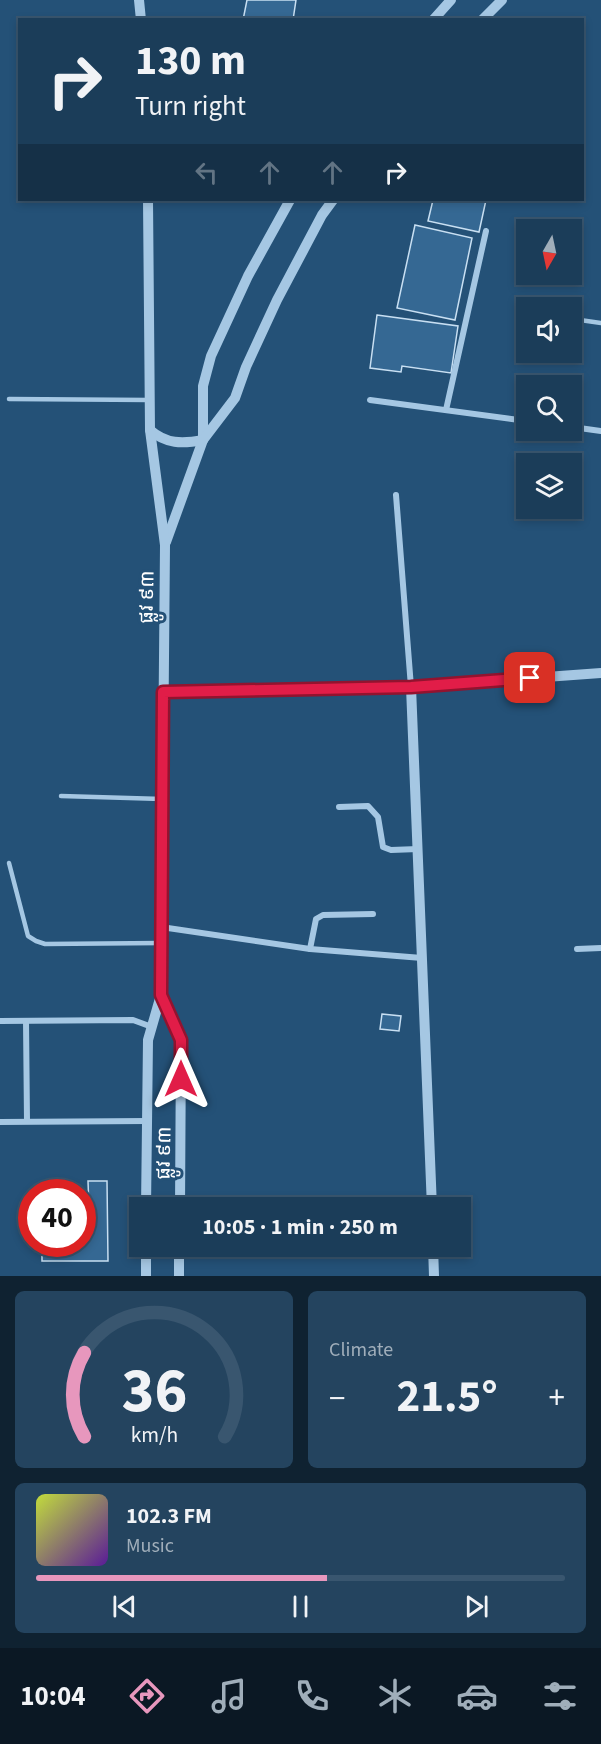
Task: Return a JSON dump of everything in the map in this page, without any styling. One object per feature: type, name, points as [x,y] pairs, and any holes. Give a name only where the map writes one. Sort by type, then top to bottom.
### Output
[{"type":"street","points":[[139,0],[141,18]]},
{"type":"street","points":[[435,18],[451,0]]},
{"type":"street","points":[[484,18],[502,0]]},
{"type":"street","name":"ផ្លូវ ៩៣","points":[[146,1197],[148,1040],[161,995],[165,545],[150,430],[148,201]]},
{"type":"street","points":[[203,440],[203,386],[211,356],[248,276],[289,201]]},
{"type":"street","points":[[165,545],[203,440],[235,398],[246,367],[277,300],[322,215],[332,201]]},
{"type":"street","points":[[446,410],[486,231]]},
{"type":"street","points":[[370,400],[516,420]]},
{"type":"street","points":[[582,428],[601,431]]},
{"type":"street","points":[[150,430],[159,438],[174,442],[187,443],[203,440]]},
{"type":"street","points":[[396,495],[411,687],[432,1197]]},
{"type":"street","points":[[163,692],[411,687],[601,673]]},
{"type":"street","points":[[339,807],[368,806],[378,817],[383,847],[391,850],[418,849]]},
{"type":"street","points":[[310,949],[316,919],[323,915],[373,914]]},
{"type":"street","points":[[161,927],[310,949],[422,958]]},
{"type":"street","points":[[577,949],[601,948]]},
{"type":"street","name":"ផ្លូវ ៩៣","points":[[161,995],[181,1040],[180,1197]]},
{"type":"street","points":[[0,1021],[133,1020],[152,1027]]},
{"type":"street","points":[[26,1021],[27,1122]]},
{"type":"street","points":[[0,1122],[147,1121]]},
{"type":"street","points":[[146,1257],[146,1276]]},
{"type":"street","points":[[179,1257],[179,1276]]},
{"type":"street","points":[[433,1257],[434,1276]]},
{"type":"lane","points":[[582,320],[601,323]]},
{"type":"lane","points":[[9,399],[149,400]]},
{"type":"lane","points":[[61,796],[162,799]]},
{"type":"lane","points":[[9,863],[28,936],[36,941],[45,944],[161,943]]},
{"type":"building","points":[[247,0],[296,0],[293,18],[243,18]]},
{"type":"building","points":[[433,201],[486,201],[479,232],[428,221]]},
{"type":"building","points":[[415,225],[472,238],[455,320],[397,308]]},
{"type":"building","points":[[377,315],[458,326],[451,373],[402,366],[401,372],[370,368]]},
{"type":"building","points":[[382,1014],[401,1016],[399,1031],[380,1029]]},
{"type":"building","points":[[96,1181],[107,1181],[108,1261],[42,1261],[42,1257],[96,1257]]},
{"type":"route","points":[[181,1079],[181,1040],[161,995],[163,692],[411,687],[530,678]]}]
